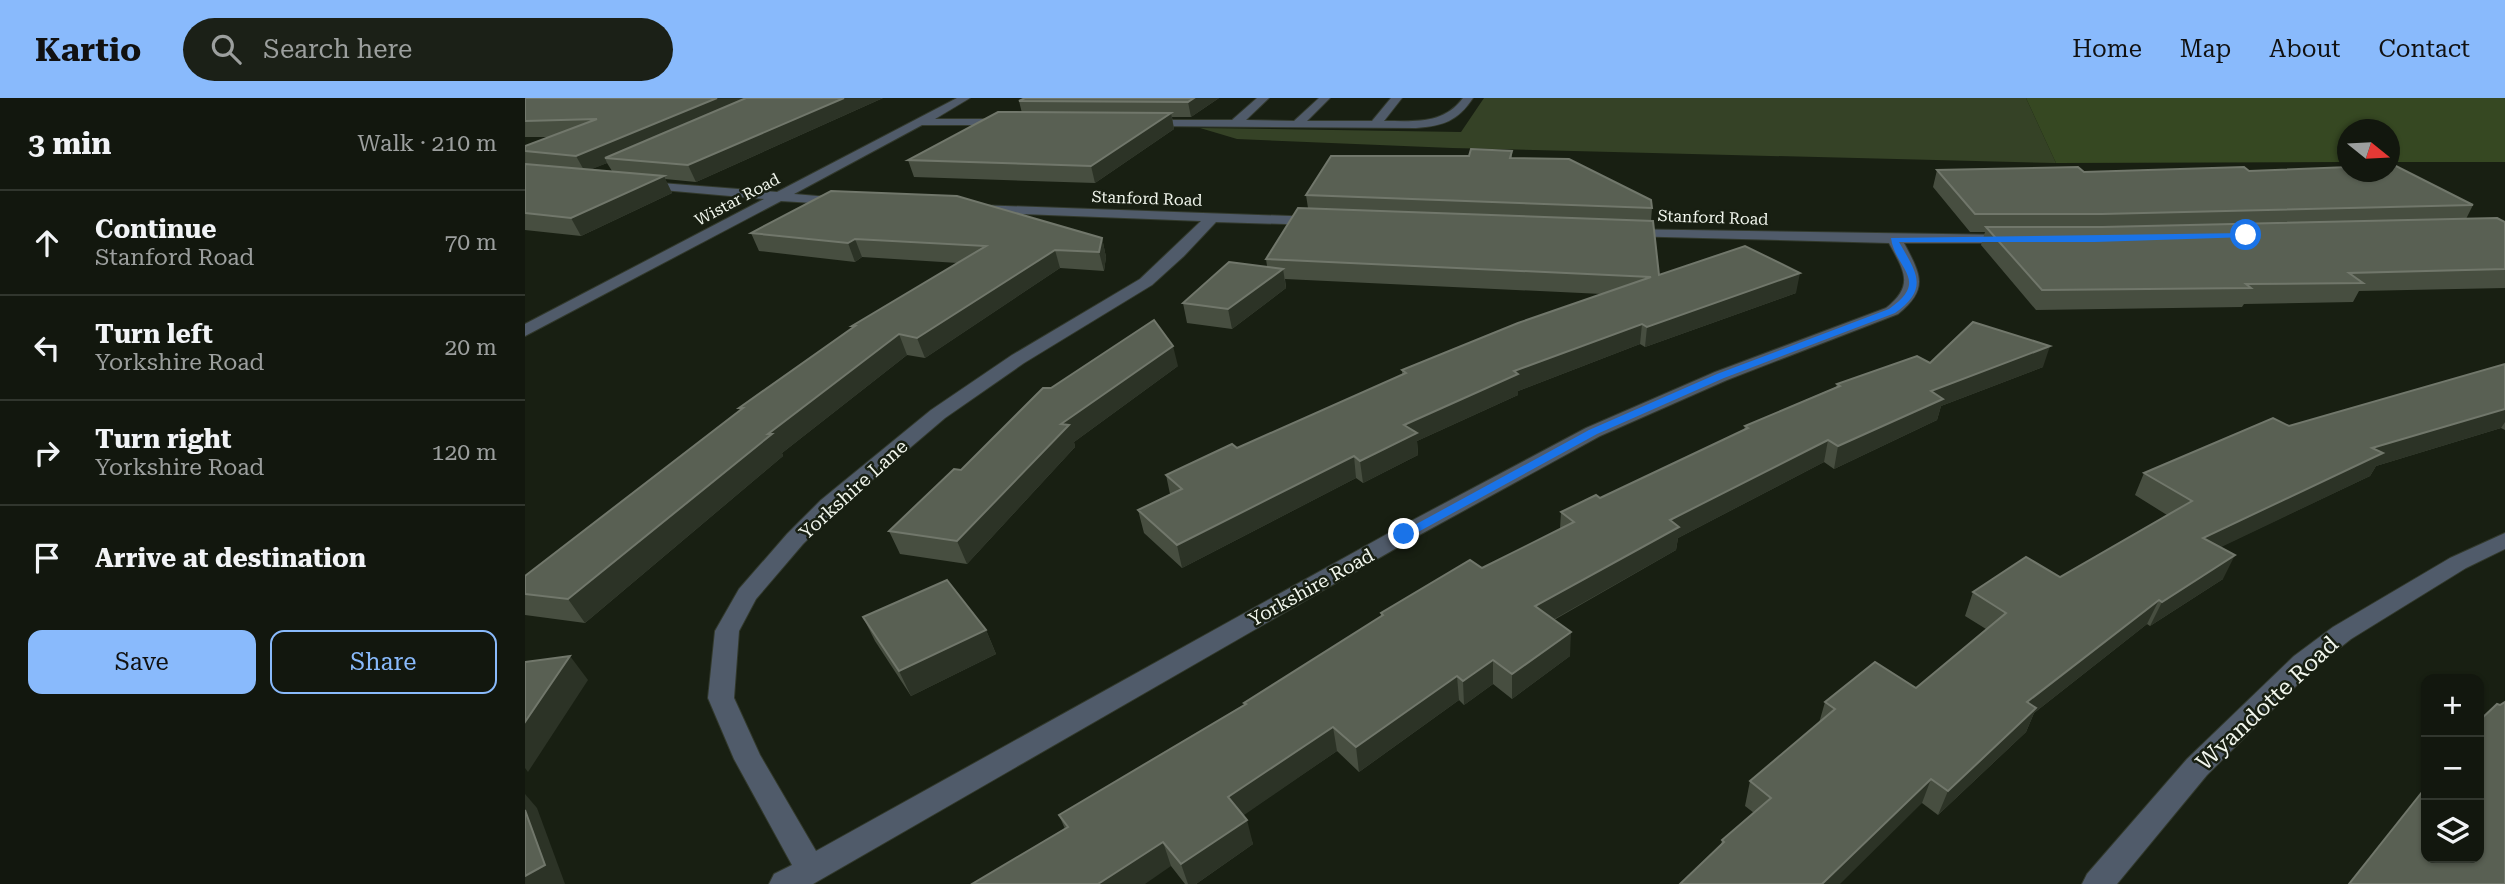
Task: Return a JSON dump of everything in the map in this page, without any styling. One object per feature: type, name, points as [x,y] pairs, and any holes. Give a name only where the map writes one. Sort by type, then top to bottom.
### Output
[{"type":"street","name":"Wistar Road","points":[[525,331],[965,98]]},
{"type":"street","points":[[1235,124],[1264,98]]},
{"type":"street","points":[[1297,124],[1325,98]]},
{"type":"street","points":[[1375,125],[1397,98]]},
{"type":"street","points":[[1139,123],[1375,125],[1439,122],[1456,116],[1468,98]]},
{"type":"street","points":[[921,122],[1016,122]]},
{"type":"street","points":[[628,182],[856,203]]},
{"type":"street","name":"Stanford Road","points":[[967,208],[1335,222]]},
{"type":"street","name":"Yorkshire Lane","points":[[810,869],[748,759],[721,698],[727,631],[747,595],[829,505],[938,414],[1018,359],[1146,282],[1179,253],[1212,218]]},
{"type":"street","name":"Stanford Road","points":[[1608,231],[1894,239],[2028,239]]},
{"type":"street","name":"Yorkshire Road","points":[[785,884],[1404,534],[1593,432],[1721,376],[1892,311],[1906,301],[1913,287],[1913,274],[1894,239]]},
{"type":"street","name":"Wyandotte Road","points":[[2098,884],[2197,766],[2302,663],[2342,633],[2458,563],[2505,540]]},
{"type":"green space","points":[[1484,98],[2026,98],[2056,163],[1452,148],[1237,139],[1200,128],[1461,132]]},
{"type":"green space","points":[[2026,98],[2505,98],[2505,162],[2400,162],[2400,119],[2337,119],[2337,162],[2056,163]]},
{"type":"building","points":[[525,98],[717,98],[576,156],[525,151],[525,146],[597,119],[525,121]]},
{"type":"building","points":[[746,98],[844,98],[688,165],[605,158]]},
{"type":"building","points":[[1025,98],[1194,98],[1188,102],[1019,101]]},
{"type":"building","points":[[998,112],[1171,113],[1091,166],[908,160]]},
{"type":"building","points":[[1471,149],[1512,151],[1510,158],[1569,159],[1651,200],[1652,208],[1306,195],[1331,156],[1469,156]]},
{"type":"building","points":[[525,164],[664,176],[571,218],[525,213]]},
{"type":"building","points":[[2078,167],[2084,172],[2244,167],[2249,171],[2337,167],[2337,182],[2400,182],[2400,168],[2473,205],[2102,214],[1975,214],[1937,170]]},
{"type":"building","points":[[831,191],[957,196],[1102,238],[1099,252],[1055,250],[917,338],[899,334],[768,434],[772,434],[568,599],[525,594],[525,576],[743,408],[739,408],[855,326],[852,326],[986,246],[855,239],[848,243],[751,233]]},
{"type":"building","points":[[1298,208],[1653,221],[1659,275],[1745,246],[1800,273],[1647,327],[1642,324],[1514,371],[1518,374],[1404,425],[1417,433],[1360,461],[1354,456],[1177,545],[1138,510],[1182,489],[1166,475],[1232,444],[1237,448],[1406,373],[1402,370],[1518,323],[1651,277],[1266,259]]},
{"type":"building","points":[[2497,218],[2505,222],[2505,269],[2349,273],[2363,283],[2246,284],[2251,288],[2042,290],[1986,227],[2102,227]]},
{"type":"building","points":[[1229,262],[1283,269],[1228,309],[1183,303]]},
{"type":"building","points":[[1154,320],[1173,346],[1061,424],[1069,425],[957,541],[889,531],[954,469],[961,470],[1043,388],[1051,388]]},
{"type":"building","points":[[1973,322],[2050,346],[1931,391],[1943,399],[1838,446],[1828,440],[1670,520],[1679,527],[1535,606],[1571,632],[1512,674],[1493,660],[1463,681],[1457,676],[1356,747],[1333,727],[1228,797],[1247,820],[1181,864],[1163,842],[1098,884],[972,884],[1068,827],[1059,815],[1246,704],[1244,703],[1383,615],[1381,613],[1470,560],[1482,568],[1574,522],[1561,512],[1596,495],[1600,498],[1748,428],[1745,426],[1840,386],[1837,384],[1917,356],[1930,363]]},
{"type":"building","points":[[2505,364],[2505,409],[2372,448],[2383,453],[2203,538],[2235,555],[2162,602],[2159,600],[2027,702],[2036,708],[1948,791],[1931,779],[1822,884],[1680,884],[1724,842],[1722,840],[1771,798],[1750,781],[1835,709],[1825,702],[1875,662],[1916,688],[2006,613],[1973,592],[2026,557],[2060,577],[2192,501],[2144,473],[2273,418],[2289,426]]},
{"type":"building","points":[[947,580],[986,630],[899,671],[863,617]]},
{"type":"building","points":[[570,656],[525,722],[525,662]]},
{"type":"building","points":[[2505,702],[2505,884],[2349,884],[2421,793],[2421,863],[2484,863],[2484,716],[2497,704]]},
{"type":"building","points":[[525,810],[545,865],[525,876]]},
{"type":"route","points":[[1404,534],[1593,432],[1721,376],[1892,311],[1906,301],[1913,287],[1913,274],[1894,239],[2095,239],[2246,235]]}]
